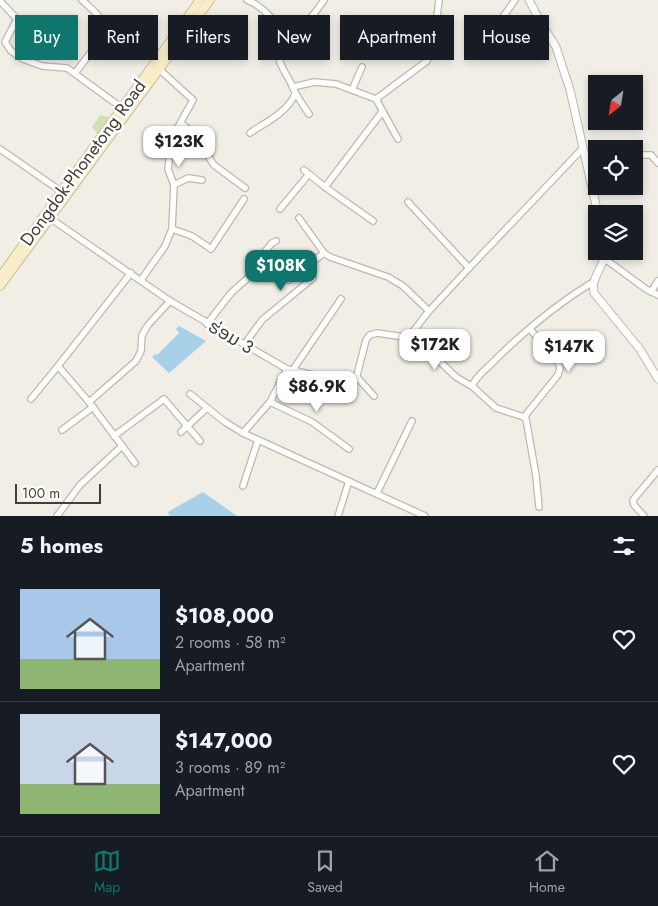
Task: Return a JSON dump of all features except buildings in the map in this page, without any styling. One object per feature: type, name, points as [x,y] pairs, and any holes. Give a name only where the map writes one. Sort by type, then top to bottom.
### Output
[{"type":"main road","name":"Dongdok-Phonetong Road","points":[[0,286],[48,216],[62,192],[200,0]]},
{"type":"main road","name":"Dongdok-Phonetong Road","points":[[0,277],[210,0]]},
{"type":"street","points":[[75,74],[105,34],[105,29],[98,15],[82,0]]},
{"type":"street","points":[[247,0],[262,9],[268,15]]},
{"type":"street","points":[[314,15],[324,0]]},
{"type":"street","points":[[437,15],[439,0]]},
{"type":"street","points":[[504,15],[515,0]]},
{"type":"street","points":[[529,0],[537,15]]},
{"type":"street","points":[[0,1],[17,19],[5,42],[11,51],[23,59],[42,66],[67,68],[122,108]]},
{"type":"street","points":[[549,36],[556,47],[570,90],[596,205]]},
{"type":"street","points":[[280,60],[294,91],[309,114]]},
{"type":"street","points":[[376,99],[428,60]]},
{"type":"street","points":[[352,90],[362,67]]},
{"type":"street","points":[[140,280],[166,246],[172,228],[174,185],[168,169],[172,138],[193,100],[159,69]]},
{"type":"street","points":[[250,133],[280,114],[288,105],[294,91],[318,82],[336,84],[376,99],[398,139]]},
{"type":"street","points":[[325,187],[382,112]]},
{"type":"street","points":[[181,123],[193,133],[214,165],[245,188]]},
{"type":"street","points":[[374,396],[356,376],[359,371],[366,340],[370,335],[378,333],[404,336],[411,334],[429,311],[583,148]]},
{"type":"street","points":[[0,150],[62,192]]},
{"type":"street","points":[[643,155],[651,155],[658,163]]},
{"type":"street","points":[[280,209],[306,172],[373,221]]},
{"type":"street","points":[[174,185],[188,178],[202,180]]},
{"type":"street","points":[[172,228],[192,236],[211,249],[244,199]]},
{"type":"street","points":[[408,202],[469,268]]},
{"type":"street","name":"ຮ່ອມ 3","points":[[48,216],[170,301],[290,370],[339,381],[351,380],[356,376]]},
{"type":"street","points":[[299,218],[324,253],[330,257],[388,277],[403,286],[429,311]]},
{"type":"street","points":[[207,324],[231,293],[250,276],[262,254],[276,241]]},
{"type":"street","points":[[289,280],[324,253]]},
{"type":"street","points":[[603,260],[593,282],[594,293],[639,348],[658,379]]},
{"type":"street","points":[[611,260],[651,292],[658,295]]},
{"type":"street","points":[[30,399],[131,273]]},
{"type":"street","points":[[244,345],[262,320],[314,278]]},
{"type":"street","points":[[651,292],[658,281]]},
{"type":"street","points":[[473,387],[474,381],[530,329],[556,307],[593,282]]},
{"type":"street","points":[[243,433],[270,402],[340,298]]},
{"type":"street","points":[[62,430],[136,362],[141,351],[142,335],[148,325],[170,301]]},
{"type":"street","points":[[524,417],[558,375],[560,368],[559,364],[530,329]]},
{"type":"street","points":[[411,334],[456,378],[473,387],[496,408],[524,417],[528,423],[539,507]]},
{"type":"street","points":[[58,366],[91,404],[136,463]]},
{"type":"street","points":[[190,394],[243,433],[424,516]]},
{"type":"street","points":[[114,436],[164,399],[200,441]]},
{"type":"street","points":[[270,402],[312,422],[349,449]]},
{"type":"street","points":[[181,432],[207,408]]},
{"type":"street","points":[[377,493],[412,421]]},
{"type":"street","points":[[243,486],[258,440]]},
{"type":"street","points":[[57,516],[80,485],[122,446]]},
{"type":"street","points":[[644,516],[632,500],[658,470]]},
{"type":"street","points":[[338,516],[349,481]]},
{"type":"green space","points":[[100,115],[111,118],[98,135],[92,127]]},
{"type":"water","points":[[179,326],[206,341],[169,373],[152,357],[155,354],[157,355],[179,333],[176,329]]},
{"type":"water","points":[[203,492],[237,516],[170,516],[168,512]]}]
